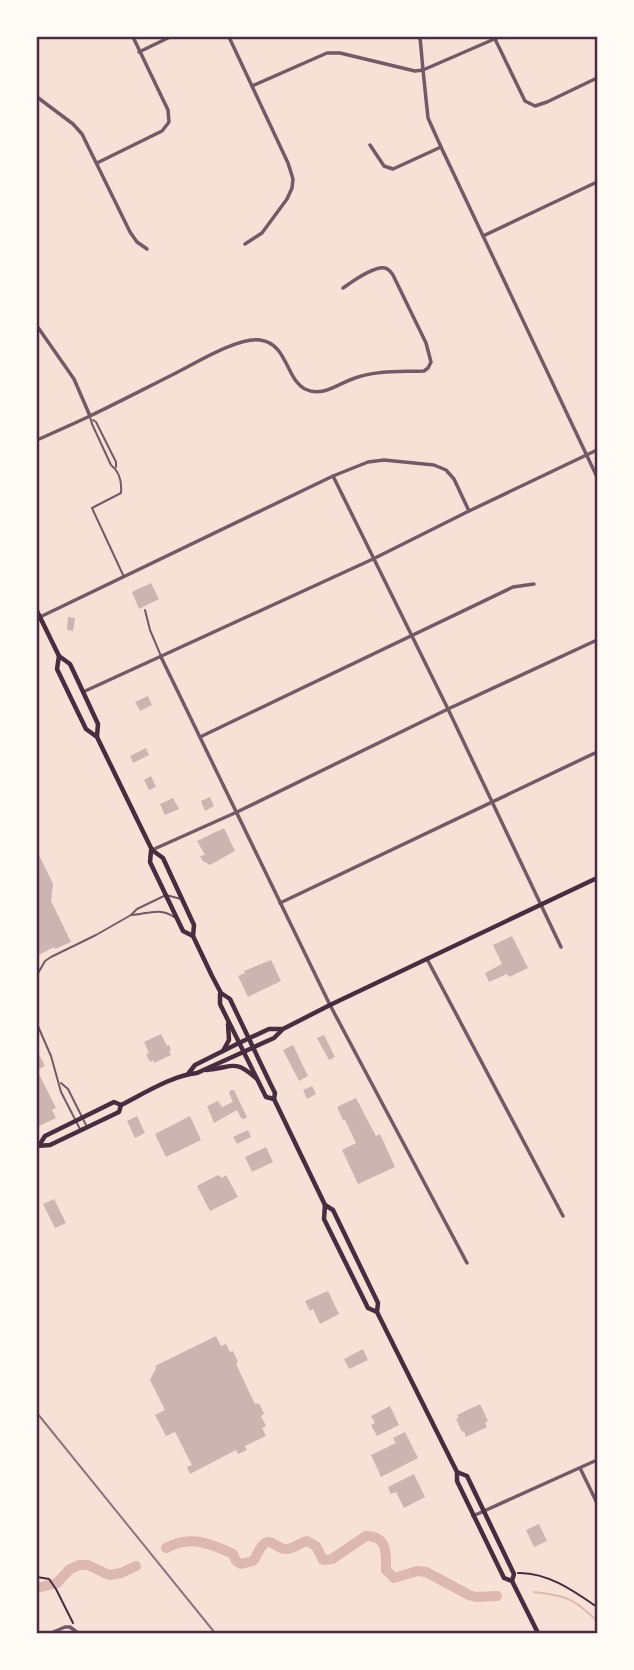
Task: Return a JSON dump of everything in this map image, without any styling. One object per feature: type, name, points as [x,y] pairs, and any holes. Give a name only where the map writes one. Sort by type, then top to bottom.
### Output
[{"type":"main road","points":[[37,611],[59,656],[70,664],[98,724],[97,737]]},
{"type":"main road","points":[[59,656],[57,669],[65,687],[86,729],[97,737],[152,850],[163,858],[194,925],[193,936],[220,993],[220,1004],[266,1097],[274,1099]]},
{"type":"main road","points":[[152,850],[150,862],[183,931],[193,936]]},
{"type":"main road","points":[[38,1145],[50,1145],[118,1112],[121,1105],[274,1038],[283,1030],[330,1005],[597,878]]},
{"type":"main road","points":[[220,993],[230,999],[275,1093],[274,1099],[325,1205],[324,1219],[369,1308],[377,1312]]},
{"type":"main road","points":[[223,1051],[230,1034],[228,1019]]},
{"type":"main road","points":[[188,1074],[195,1065],[269,1029],[283,1030]]},
{"type":"main road","points":[[202,1071],[236,1065],[246,1069],[257,1079]]},
{"type":"main road","points":[[38,1145],[45,1136],[114,1102],[121,1105]]},
{"type":"main road","points":[[325,1205],[333,1210],[378,1303],[377,1312],[457,1472],[457,1481],[473,1516],[504,1578],[512,1581]]},
{"type":"main road","points":[[457,1472],[467,1476],[514,1573],[512,1581],[538,1633]]},
{"type":"street","points":[[97,163],[162,131],[169,122],[168,110],[133,37]]},
{"type":"street","points":[[139,52],[170,37]]},
{"type":"street","points":[[229,37],[293,179],[287,199],[262,233],[246,244]]},
{"type":"street","points":[[420,37],[428,118],[597,477]]},
{"type":"street","points":[[253,86],[327,53],[340,53],[415,71],[497,38],[525,101],[535,106],[597,78]]},
{"type":"street","points":[[37,97],[82,134],[130,232],[137,242],[147,249]]},
{"type":"street","points":[[370,145],[384,166],[393,169],[441,147]]},
{"type":"street","points":[[483,236],[597,182]]},
{"type":"street","points":[[37,440],[91,418],[222,350],[247,341],[261,340],[274,346],[285,359],[296,381],[305,389],[316,392],[323,392],[372,373],[424,371],[428,368],[431,362],[426,343],[389,270],[384,268],[358,277],[343,288]]},
{"type":"street","points":[[37,326],[74,379],[91,418]]},
{"type":"street","points":[[83,692],[373,559],[597,450]]},
{"type":"street","points":[[40,617],[333,476],[368,462],[384,460],[434,465],[446,470],[454,479],[469,511]]},
{"type":"street","points":[[333,476],[561,947]]},
{"type":"street","points":[[199,738],[513,587],[534,584]]},
{"type":"street","points":[[152,850],[597,640]]},
{"type":"street","points":[[161,657],[330,1005],[467,1263]]},
{"type":"street","points":[[280,903],[597,752]]},
{"type":"street","points":[[427,959],[563,1216]]},
{"type":"street","points":[[473,1516],[597,1460]]},
{"type":"street","points":[[580,1468],[597,1503]]},
{"type":"street","points":[[51,1633],[65,1627],[76,1631]]},
{"type":"lane","points":[[91,418],[96,422],[116,462],[121,479],[121,493],[92,508],[124,577]]},
{"type":"lane","points":[[145,610],[161,657]]},
{"type":"lane","points":[[37,975],[45,961],[51,957],[96,935],[137,909],[166,895],[182,900]]},
{"type":"lane","points":[[131,915],[158,911],[170,914],[178,920]]},
{"type":"lane","points":[[37,1024],[51,1056],[61,1092],[80,1130]]},
{"type":"lane","points":[[60,1082],[68,1089],[87,1127]]},
{"type":"path","points":[[517,1573],[528,1573],[566,1586],[597,1606]]},
{"type":"path","points":[[37,1577],[49,1579],[76,1631]]},
{"type":"building","points":[[151,583],[159,599],[139,609],[132,592]]},
{"type":"building","points":[[68,617],[75,618],[73,631],[67,630]]},
{"type":"building","points":[[148,696],[152,705],[140,711],[135,702]]},
{"type":"building","points":[[146,748],[149,755],[133,763],[130,756]]},
{"type":"building","points":[[151,776],[156,787],[149,790],[144,780]]},
{"type":"building","points":[[210,797],[214,806],[205,811],[201,801]]},
{"type":"building","points":[[173,798],[179,809],[165,815],[160,804]]},
{"type":"building","points":[[224,828],[235,851],[210,865],[200,856],[205,855],[197,841]]},
{"type":"building","points":[[37,851],[53,884],[51,901],[71,942],[37,956]]},
{"type":"building","points":[[512,936],[528,968],[489,982],[485,973],[502,964],[493,945]]},
{"type":"building","points":[[271,960],[281,981],[248,997],[238,976]]},
{"type":"building","points":[[161,1034],[167,1046],[169,1045],[171,1055],[154,1063],[153,1060],[150,1062],[144,1042]]},
{"type":"building","points":[[324,1035],[335,1057],[329,1060],[317,1038]]},
{"type":"building","points":[[293,1045],[308,1076],[299,1081],[283,1050]]},
{"type":"building","points":[[37,1050],[45,1066],[37,1070]]},
{"type":"building","points":[[37,1070],[56,1108],[52,1110],[56,1118],[37,1127]]},
{"type":"building","points":[[312,1086],[316,1094],[307,1099],[303,1090]]},
{"type":"building","points":[[234,1090],[247,1117],[241,1118],[237,1110],[214,1123],[207,1106],[218,1101],[222,1107],[233,1102],[229,1093]]},
{"type":"building","points":[[356,1098],[376,1136],[380,1134],[395,1167],[358,1184],[342,1150],[356,1143],[337,1107]]},
{"type":"building","points":[[137,1116],[145,1133],[135,1138],[127,1121]]},
{"type":"building","points":[[190,1116],[201,1140],[166,1157],[155,1134]]},
{"type":"building","points":[[248,1130],[251,1137],[237,1144],[233,1137]]},
{"type":"building","points":[[266,1147],[273,1162],[252,1172],[245,1157]]},
{"type":"building","points":[[218,1175],[222,1178],[226,1175],[238,1197],[210,1211],[197,1186]]},
{"type":"building","points":[[54,1199],[66,1223],[55,1228],[43,1204]]},
{"type":"building","points":[[328,1291],[339,1314],[320,1324],[313,1309],[310,1311],[305,1301]]},
{"type":"building","points":[[216,1336],[221,1346],[226,1344],[230,1352],[233,1351],[238,1362],[236,1364],[255,1404],[259,1403],[264,1414],[261,1416],[266,1426],[262,1428],[266,1436],[245,1446],[247,1450],[238,1454],[236,1450],[190,1474],[187,1467],[192,1465],[175,1432],[166,1436],[155,1415],[165,1410],[150,1380],[155,1366]]},
{"type":"building","points":[[363,1349],[368,1360],[349,1369],[344,1359]]},
{"type":"building","points":[[480,1404],[488,1421],[485,1423],[487,1427],[466,1437],[456,1419],[459,1418],[457,1415]]},
{"type":"building","points":[[390,1406],[399,1425],[377,1436],[371,1425],[375,1423],[371,1416]]},
{"type":"building","points":[[405,1432],[418,1458],[381,1477],[371,1455],[396,1443],[393,1438]]},
{"type":"building","points":[[414,1474],[425,1497],[404,1508],[396,1492],[391,1494],[388,1487]]},
{"type":"building","points":[[539,1524],[547,1541],[534,1547],[526,1530]]},
{"type":"waterway","points":[[166,1548],[183,1542],[200,1542],[233,1554],[241,1564],[253,1561],[265,1543],[271,1542],[286,1549],[307,1541],[316,1546],[323,1560],[332,1559],[366,1536],[373,1537],[382,1543],[386,1570],[394,1578],[417,1571],[426,1572],[469,1595],[497,1596]]},
{"type":"waterway","points":[[37,1588],[57,1583],[70,1569],[79,1565],[88,1565],[109,1575],[136,1566]]},
{"type":"waterway","points":[[534,1592],[569,1599],[597,1621]]},
{"type":"railway","points":[[37,1413],[215,1633]]}]
